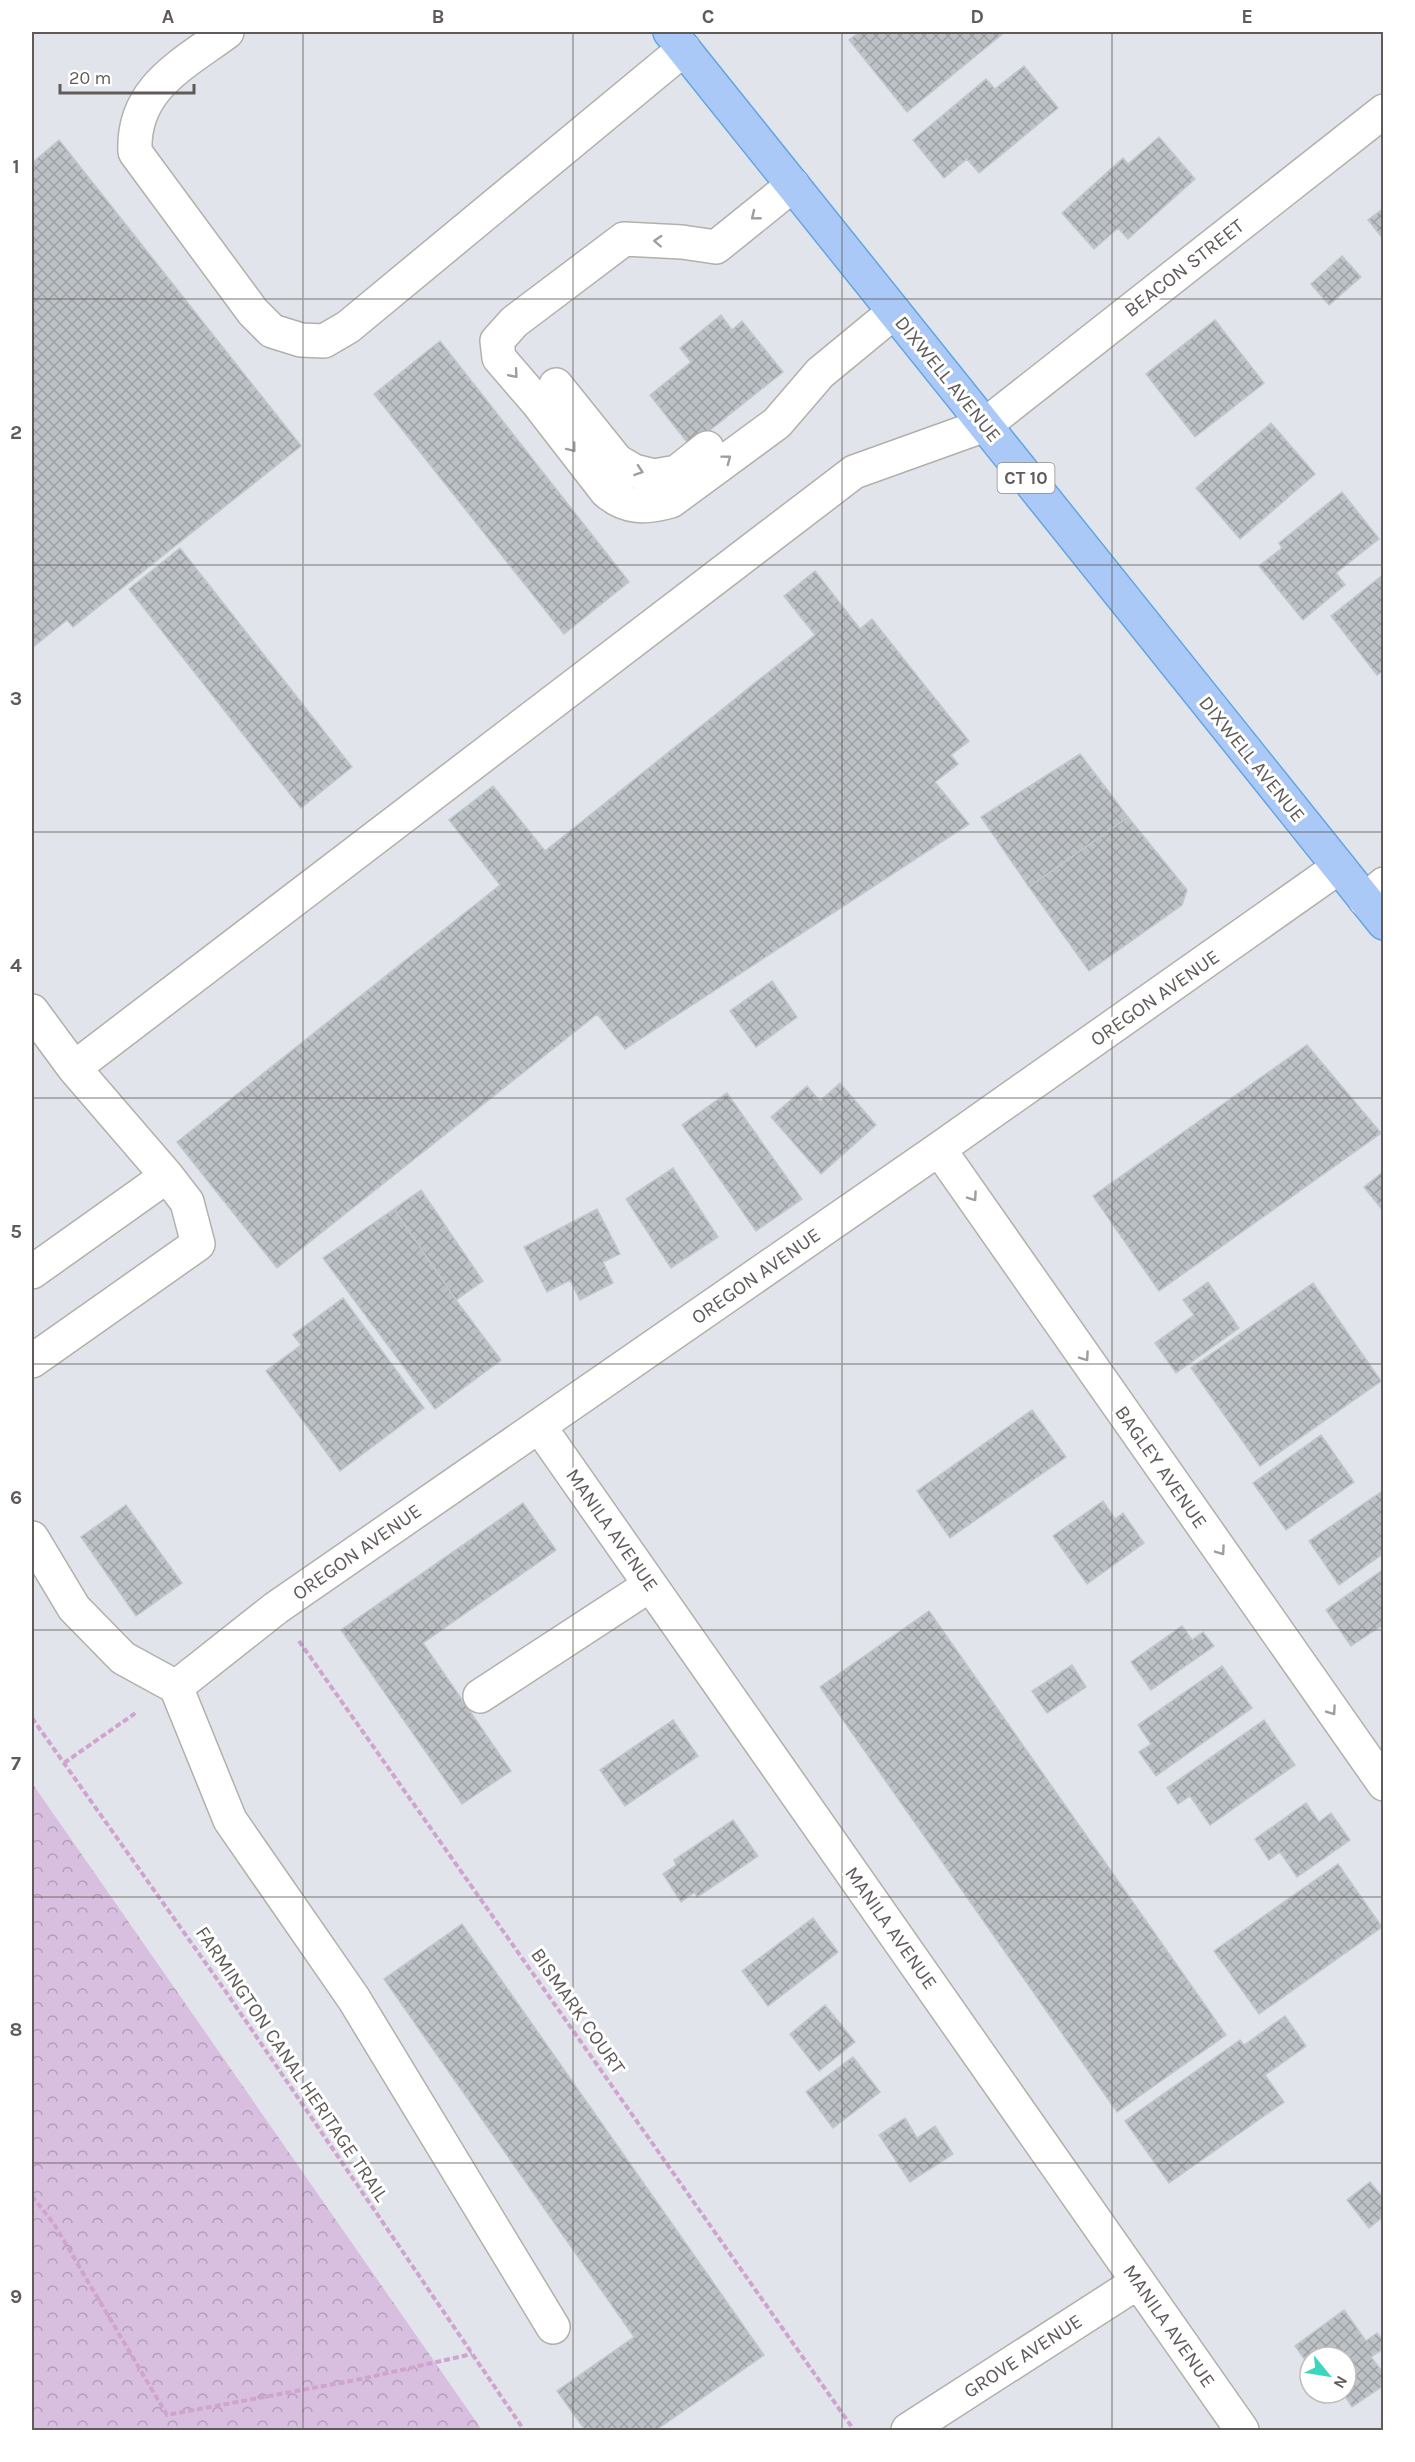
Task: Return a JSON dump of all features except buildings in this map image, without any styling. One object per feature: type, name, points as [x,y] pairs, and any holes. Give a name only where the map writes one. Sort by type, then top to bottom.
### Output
[{"type":"main road","name":"DIXWELL AVENUE","points":[[677,40],[1339,867],[1377,902]]},
{"type":"street","points":[[226,32],[151,92],[141,109],[134,133],[135,152],[253,312],[272,332],[301,340],[324,341],[348,327],[677,40]]},
{"type":"street","name":"BEACON STREET","points":[[74,1068],[854,472],[985,425],[1383,111]]},
{"type":"street","points":[[793,185],[716,247],[682,242],[624,239],[514,322],[497,341],[499,358],[537,402],[606,491],[618,502],[651,507],[671,501],[777,423],[820,373],[894,312]]},
{"type":"street","points":[[556,386],[617,460],[634,471],[654,476],[677,472],[790,383],[820,373]]},
{"type":"street","name":"OREGON AVENUE","points":[[176,1687],[276,1608],[939,1149],[1339,867]]},
{"type":"street","points":[[32,1011],[74,1068],[187,1202],[198,1244],[32,1361]]},
{"type":"street","name":"BAGLEY AVENUE","points":[[939,1149],[1383,1784]]},
{"type":"street","points":[[32,1272],[167,1176]]},
{"type":"street","name":"MANILA AVENUE","points":[[539,1426],[1242,2430]]},
{"type":"street","points":[[32,1538],[74,1608],[123,1658],[176,1687],[230,1820],[354,2000],[553,2327]]},
{"type":"street","points":[[480,1696],[650,1585]]},
{"type":"street","name":"GROVE AVENUE","points":[[908,2430],[1138,2282]]},
{"type":"path","name":"BISMARK COURT","points":[[276,1608],[854,2430]]},
{"type":"path","points":[[64,1763],[176,1687]]},
{"type":"path","name":"FARMINGTON CANAL HERITAGE TRAIL","points":[[32,1718],[224,1989],[524,2430]]},
{"type":"path","points":[[32,2196],[54,2224],[166,2415],[362,2379],[472,2354]]},
{"type":"green space","points":[[32,1783],[482,2430],[32,2430]]}]
